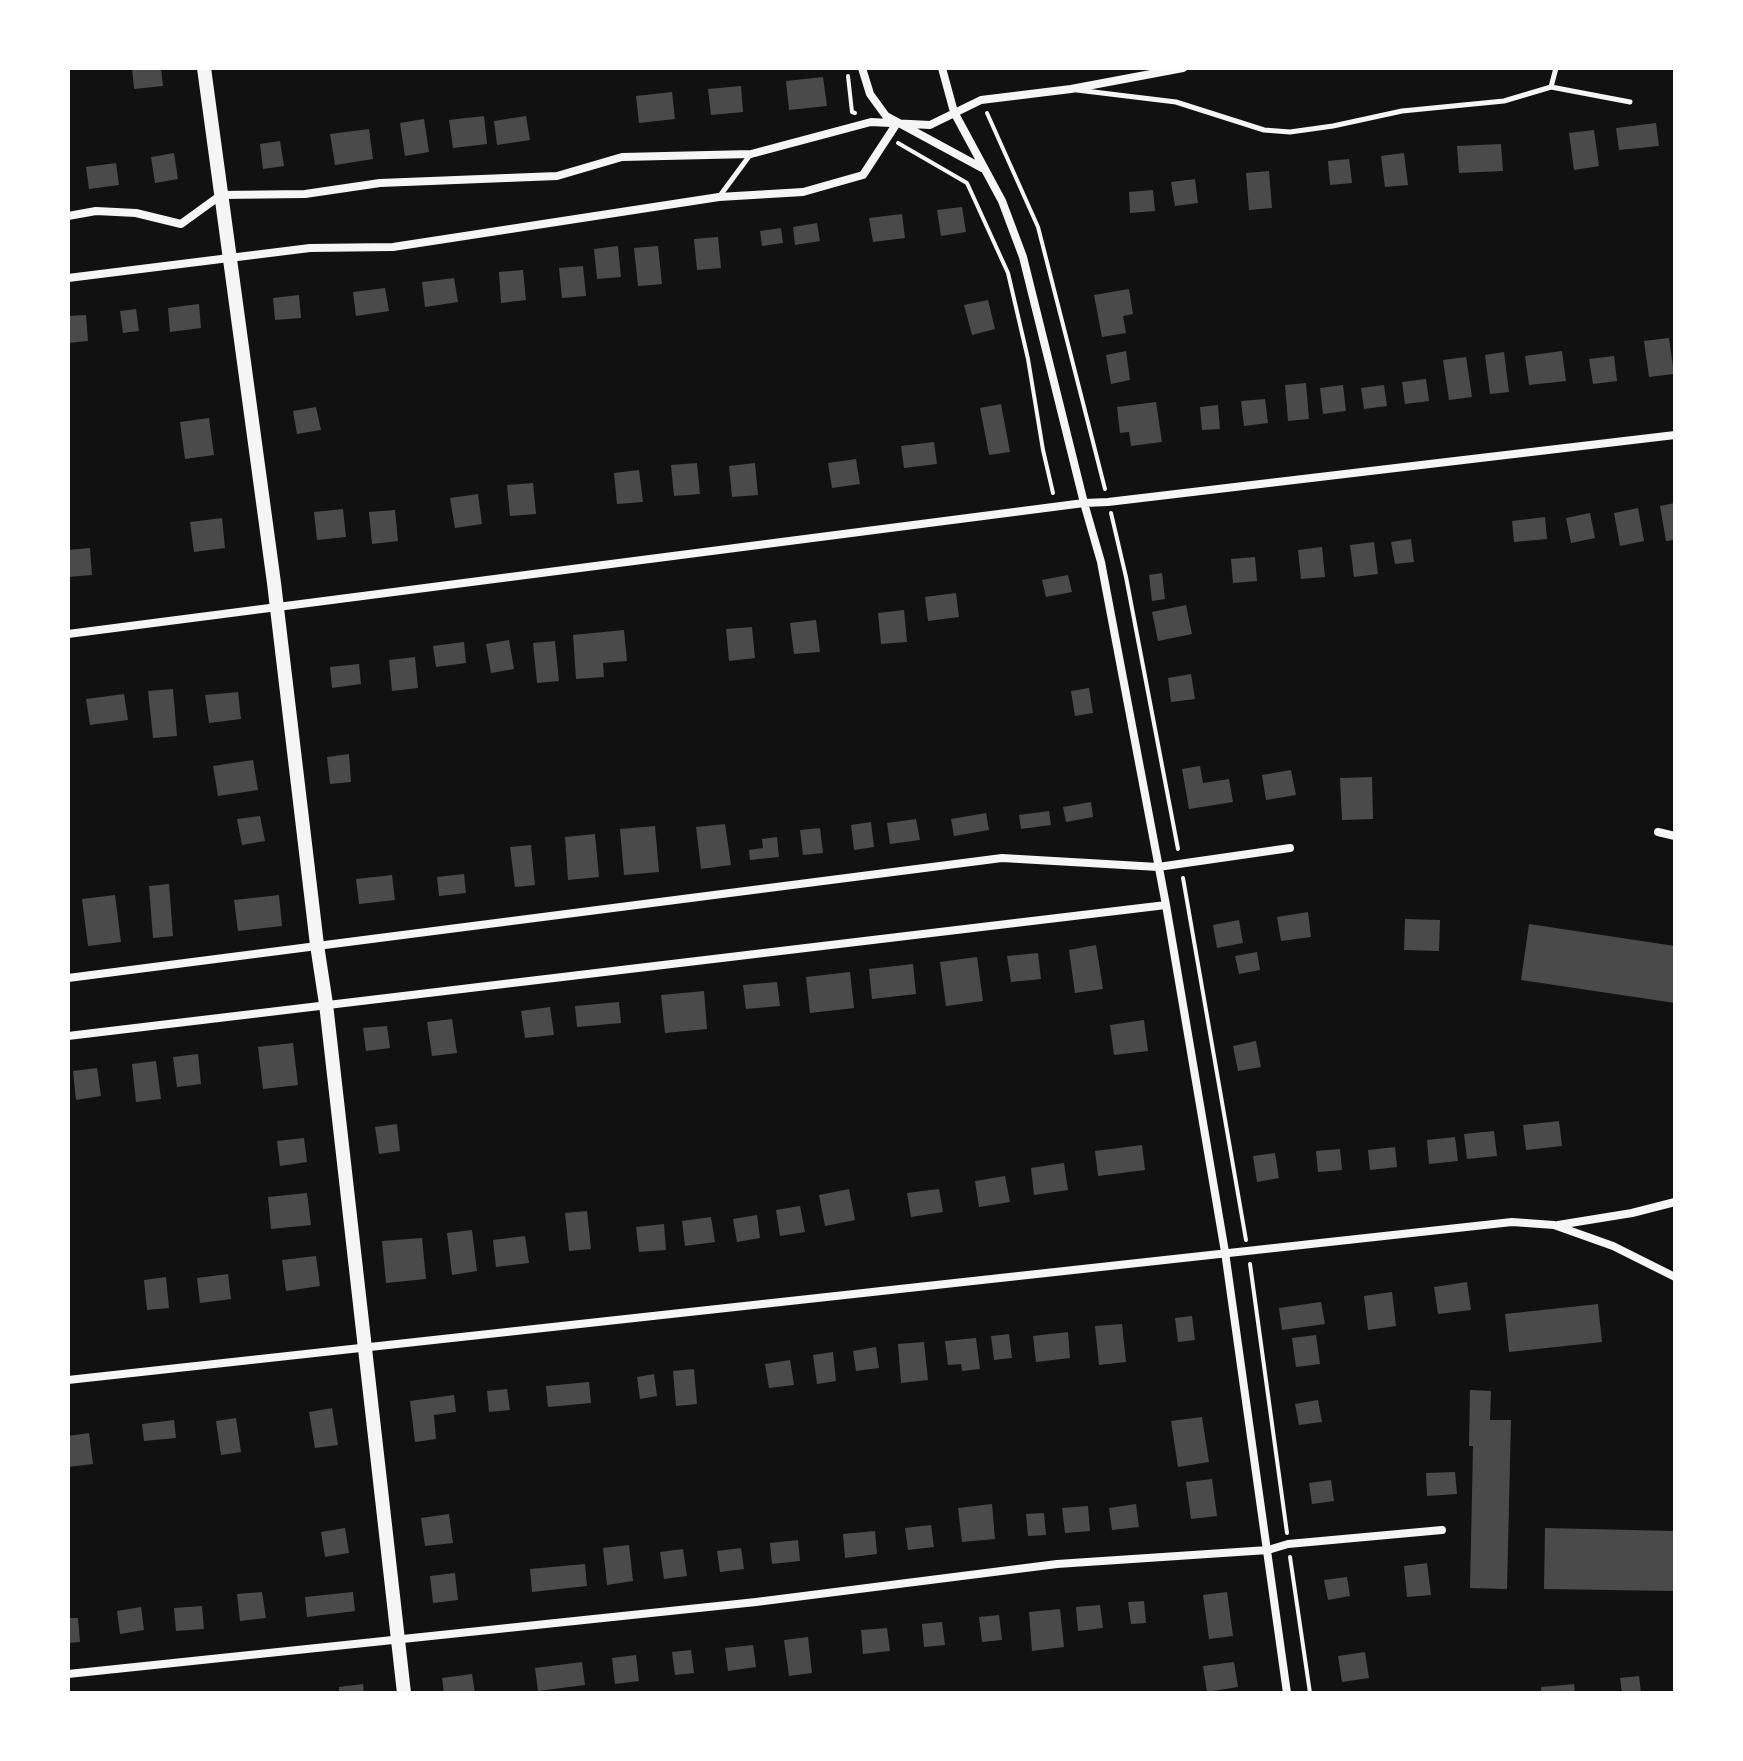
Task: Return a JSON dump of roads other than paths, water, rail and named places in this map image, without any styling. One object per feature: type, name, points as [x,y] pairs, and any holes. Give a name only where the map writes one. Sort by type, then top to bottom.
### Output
[{"type":"main road","points":[[204,68],[277,608],[326,1004],[404,1693]]},
{"type":"street","points":[[862,68],[870,94],[886,116],[984,169]]},
{"type":"street","points":[[942,68],[954,112],[1002,201],[1023,257],[1101,562],[1166,905],[1225,1252],[1287,1693]]},
{"type":"street","points":[[68,216],[96,211],[136,213],[181,224],[221,195],[305,194],[380,183],[557,176],[622,157],[751,154],[871,122],[930,125],[981,100],[1071,89],[1183,68]]},
{"type":"street","points":[[68,278],[310,248],[393,247],[719,197],[803,192],[863,175],[897,123]]},
{"type":"street","points":[[68,634],[1084,503],[1124,501],[1675,435]]},
{"type":"street","points":[[1658,832],[1675,836]]},
{"type":"street","points":[[68,978],[1002,858],[1158,867],[1290,848]]},
{"type":"street","points":[[68,1036],[1166,905]]},
{"type":"street","points":[[68,1380],[1512,1222],[1554,1225],[1632,1213],[1675,1202]]},
{"type":"street","points":[[1554,1225],[1613,1246],[1675,1277]]},
{"type":"street","points":[[68,1674],[741,1604],[1057,1564],[1268,1550],[1288,1544],[1442,1530]]},
{"type":"lane","points":[[1551,87],[1556,68]]},
{"type":"lane","points":[[1071,89],[1176,102],[1264,130],[1290,132],[1402,111],[1504,101],[1551,87],[1630,102]]},
{"type":"lane","points":[[719,197],[751,154]]}]
